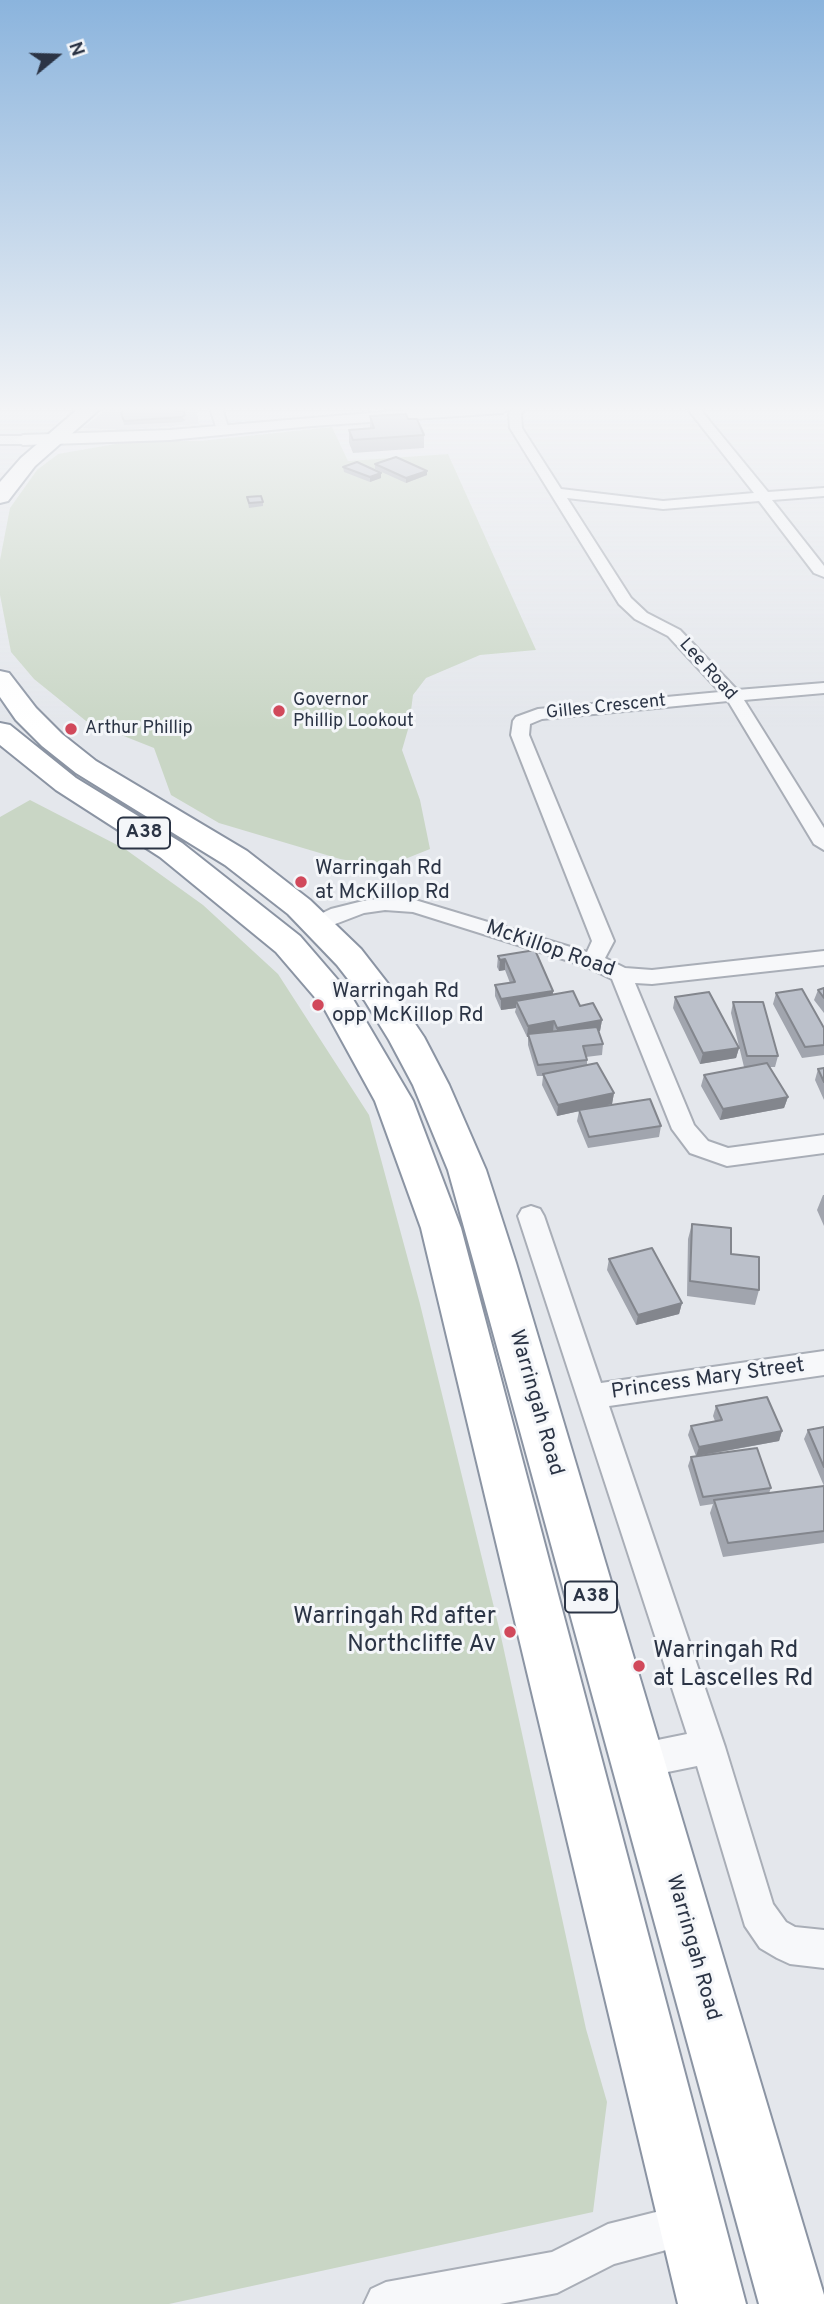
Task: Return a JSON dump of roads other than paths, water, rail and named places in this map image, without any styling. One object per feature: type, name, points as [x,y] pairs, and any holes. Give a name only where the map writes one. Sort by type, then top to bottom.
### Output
[{"type":"highway","name":"Warringah Road","points":[[0,679],[26,714],[52,740],[86,767],[236,858],[277,888],[323,982],[357,1032],[394,1101],[441,1228],[712,2304]]},
{"type":"highway","name":"Warringah Road","points":[[0,730],[66,784],[301,933],[377,993],[406,1037],[431,1085],[467,1170],[793,2304]]},
{"type":"street","name":"Lee Road","points":[[569,516],[625,601],[641,616],[674,634],[733,696],[824,844]]},
{"type":"street","points":[[779,516],[819,570],[824,572]]},
{"type":"street","name":"Gilles Crescent","points":[[593,961],[603,941],[520,735],[522,721],[538,714],[576,709],[824,688]]},
{"type":"street","name":"McKillop Road","points":[[301,933],[338,914],[385,904],[415,906],[593,961],[621,975],[652,977],[824,958]]},
{"type":"street","points":[[621,975],[684,1129],[699,1147],[727,1157],[824,1144]]},
{"type":"street","points":[[530,1216],[708,1747],[758,1913],[773,1935],[807,1947]]},
{"type":"street","name":"Princess Mary Street","points":[[592,1396],[824,1363]]},
{"type":"street","points":[[638,1761],[708,1747]]},
{"type":"street","points":[[386,2304],[557,2272],[607,2245],[692,2224]]},
{"type":"place","name":"Governor Phillip Lookout","points":[[279,711]]},
{"type":"place","name":"Arthur Phillip","points":[[71,729]]},
{"type":"place","name":"Warringah Rd at McKillop Rd","points":[[301,882]]},
{"type":"place","name":"Warringah Rd opp McKillop Rd","points":[[318,1005]]},
{"type":"place","name":"Warringah Rd after Northcliffe Av","points":[[510,1632]]},
{"type":"place","name":"Warringah Rd at Lascelles Rd","points":[[639,1666]]}]
